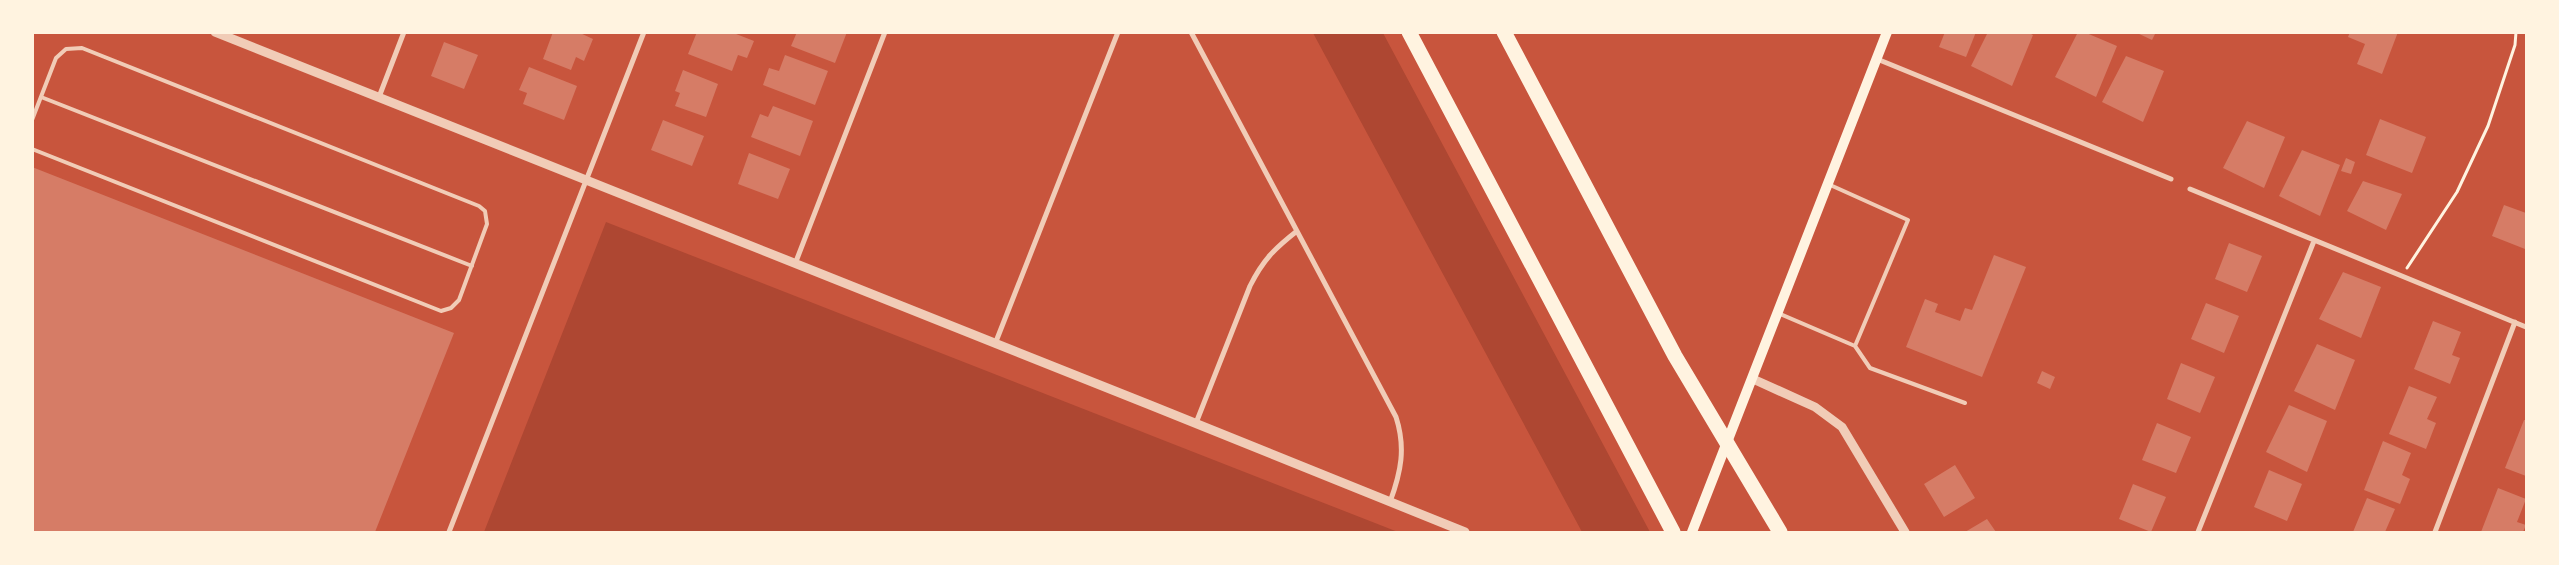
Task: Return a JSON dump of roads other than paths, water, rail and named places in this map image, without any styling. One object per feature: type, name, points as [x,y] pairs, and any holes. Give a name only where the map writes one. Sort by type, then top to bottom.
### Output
[{"type":"highway","points":[[1409,32],[1674,532]]},
{"type":"highway","points":[[1504,32],[1675,356],[1780,532]]},
{"type":"main road","points":[[1692,532],[1887,32]]},
{"type":"street","points":[[215,32],[587,179],[794,264],[1465,532]]},
{"type":"street","points":[[379,97],[404,32]]},
{"type":"street","points":[[449,532],[644,32]]},
{"type":"street","points":[[794,264],[885,32]]},
{"type":"street","points":[[995,344],[1118,32]]},
{"type":"street","points":[[1191,32],[1396,417],[1401,436],[1402,464],[1390,502]]},
{"type":"street","points":[[1876,59],[2172,179]]},
{"type":"street","points":[[2190,189],[2526,327]]},
{"type":"street","points":[[1196,423],[1254,277],[1267,256],[1297,231]]},
{"type":"street","points":[[2198,532],[2314,241]]},
{"type":"street","points":[[2435,532],[2515,322]]},
{"type":"street","points":[[1753,379],[1815,407],[1842,427],[1904,531]]},
{"type":"lane","points":[[32,120],[60,53],[71,47],[82,48],[479,206],[484,211],[487,224],[459,300],[451,308],[441,311],[32,149]]},
{"type":"lane","points":[[41,97],[472,266]]},
{"type":"lane","points":[[1828,184],[1908,220],[1855,346]]},
{"type":"lane","points":[[1778,313],[1855,346],[1870,368],[1965,403]]}]
